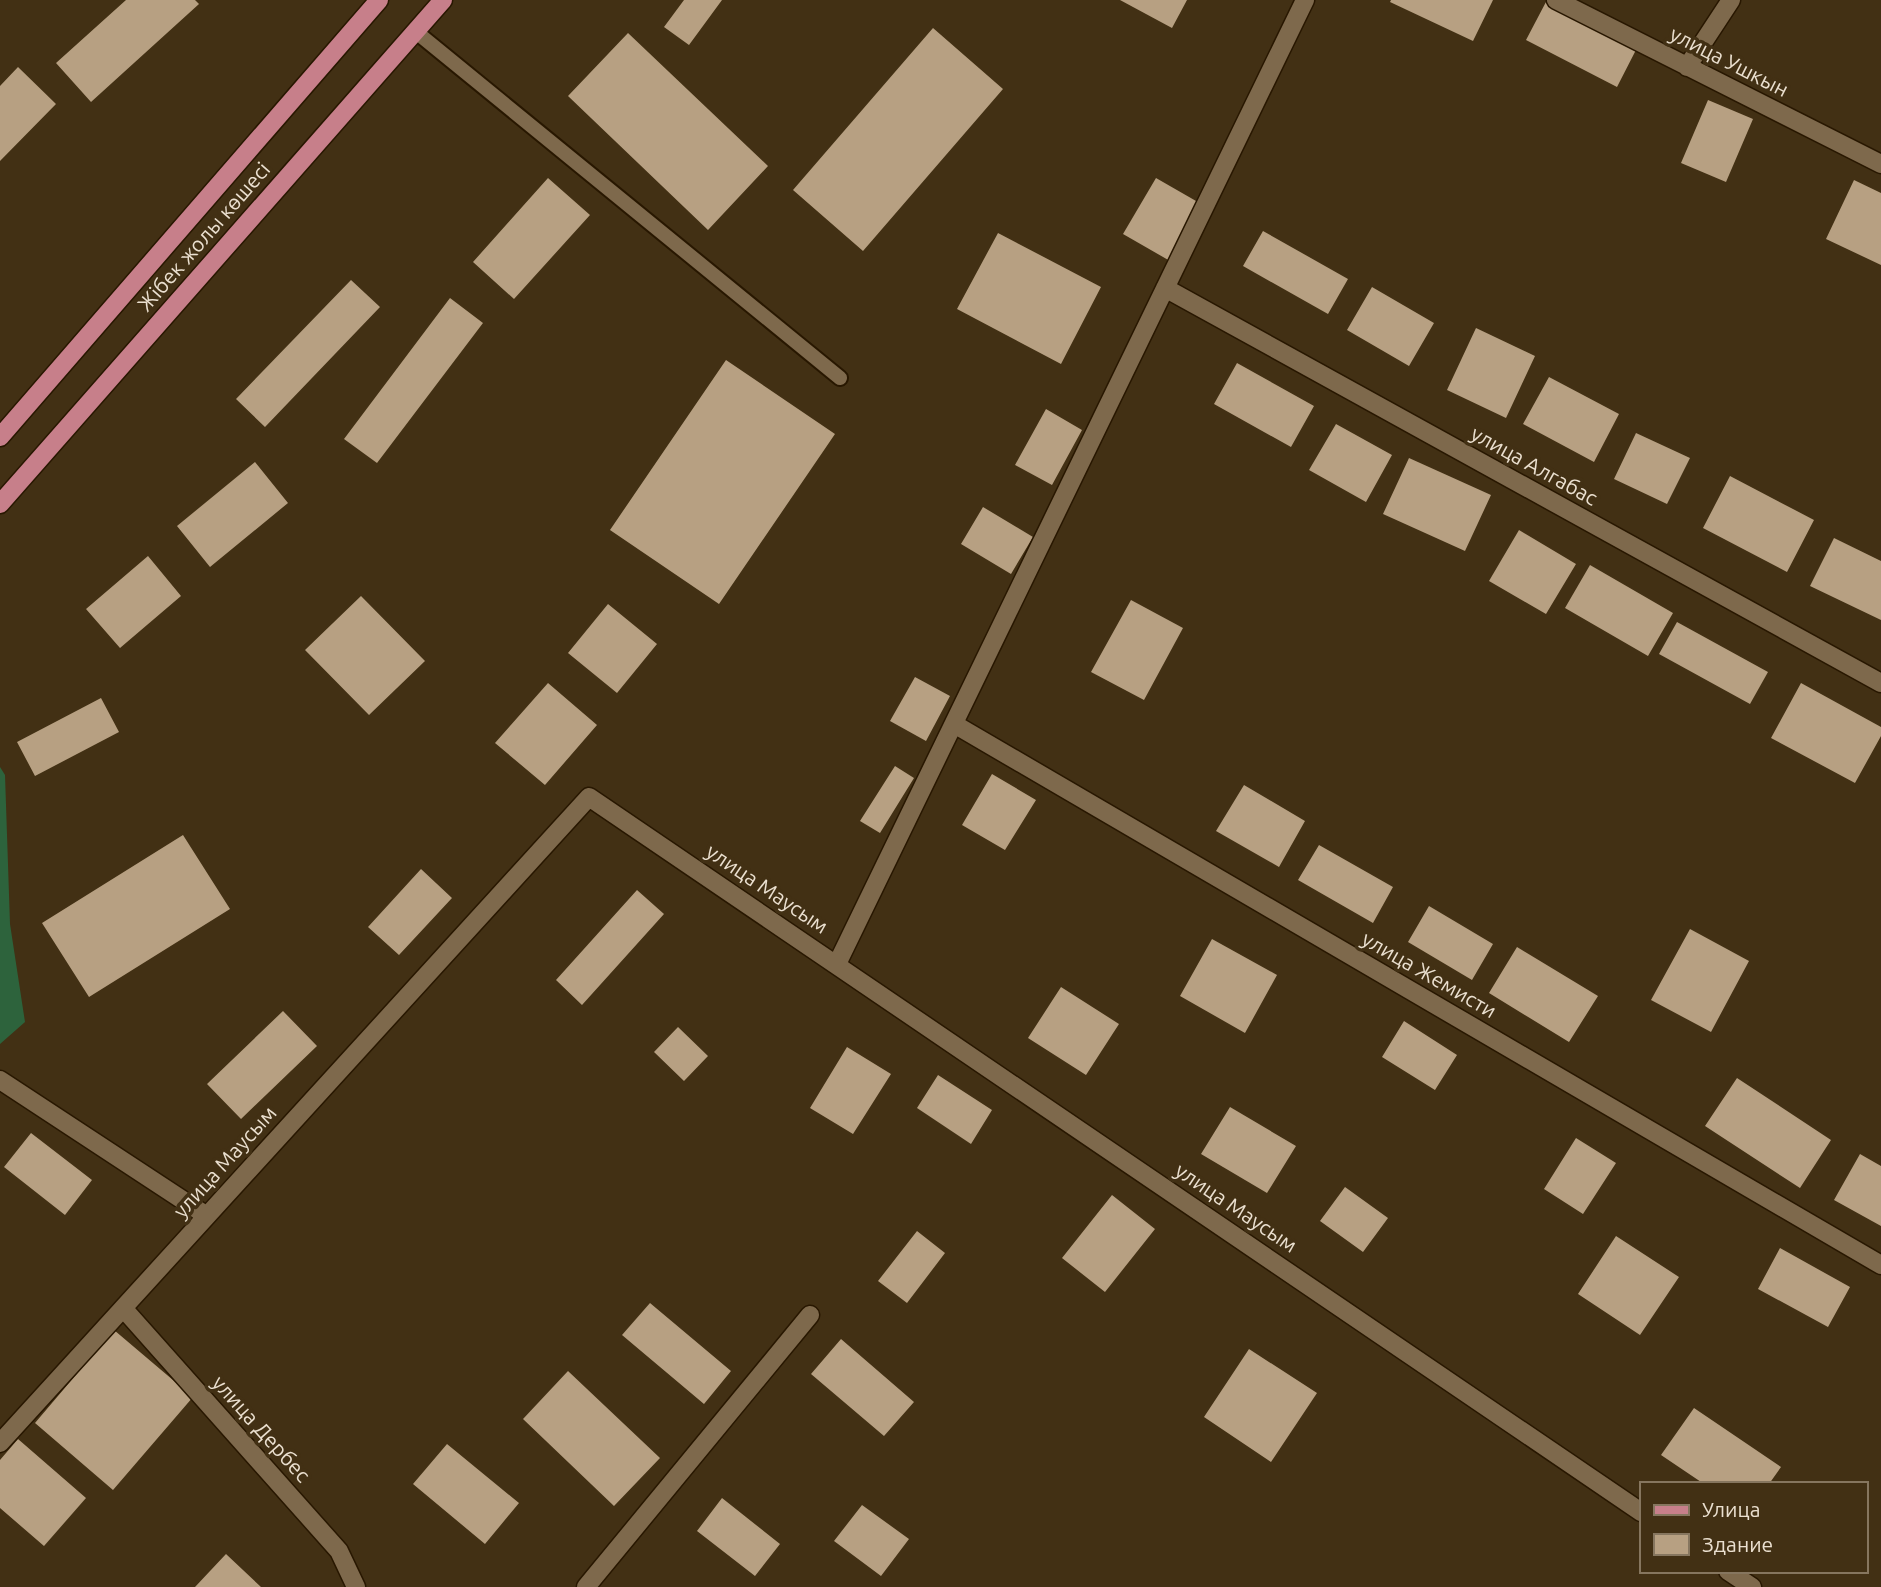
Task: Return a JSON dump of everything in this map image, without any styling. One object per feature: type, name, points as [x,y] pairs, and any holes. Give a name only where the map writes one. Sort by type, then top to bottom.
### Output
[{"type":"main road","name":"Жібек жолы көшесі","points":[[0,437],[379,0]]},
{"type":"main road","name":"Жібек жолы көшесі","points":[[0,504],[443,0]]},
{"type":"street","points":[[837,964],[1305,0]]},
{"type":"street","name":"улица Ушкын","points":[[1556,0],[1881,164]]},
{"type":"street","points":[[1687,66],[1731,0]]},
{"type":"street","name":"улица Алгабас","points":[[1165,288],[1881,683]]},
{"type":"street","name":"улица Жемисти","points":[[954,724],[1881,1265]]},
{"type":"street","name":"улица Маусым","points":[[0,1443],[589,796],[1640,1511]]},
{"type":"street","points":[[0,1080],[207,1216]]},
{"type":"street","name":"улица Дербес","points":[[123,1308],[339,1551],[356,1587]]},
{"type":"street","points":[[586,1587],[810,1315]]},
{"type":"street","points":[[1731,1573],[1752,1587]]},
{"type":"lane","points":[[415,31],[840,377]]},
{"type":"green space","points":[[0,767],[5,775],[10,924],[25,1022],[0,1044]]},
{"type":"building","points":[[126,0],[195,0],[199,4],[91,102],[56,63]]},
{"type":"building","points":[[684,0],[722,0],[689,45],[664,27]]},
{"type":"building","points":[[1120,0],[1187,0],[1172,28]]},
{"type":"building","points":[[1493,0],[1473,41],[1390,2]]},
{"type":"building","points":[[1547,0],[1638,46],[1617,87],[1526,40]]},
{"type":"building","points":[[933,28],[1003,89],[863,251],[793,190]]},
{"type":"building","points":[[628,33],[768,166],[708,230],[568,96]]},
{"type":"building","points":[[18,67],[56,104],[0,161],[0,86]]},
{"type":"building","points":[[1708,100],[1753,119],[1726,182],[1681,163]]},
{"type":"building","points":[[548,178],[590,215],[514,299],[473,262]]},
{"type":"building","points":[[1156,178],[1203,205],[1170,261],[1123,234]]},
{"type":"building","points":[[1854,180],[1881,193],[1881,265],[1826,239]]},
{"type":"building","points":[[1263,231],[1348,279],[1328,314],[1243,266]]},
{"type":"building","points":[[998,233],[1101,287],[1061,364],[957,309]]},
{"type":"building","points":[[351,280],[380,307],[265,427],[236,399]]},
{"type":"building","points":[[1372,287],[1434,323],[1409,366],[1347,330]]},
{"type":"building","points":[[450,298],[483,323],[377,463],[344,439]]},
{"type":"building","points":[[1476,328],[1535,356],[1506,418],[1447,390]]},
{"type":"building","points":[[726,360],[835,434],[719,604],[610,530]]},
{"type":"building","points":[[1237,363],[1314,406],[1291,447],[1214,404]]},
{"type":"building","points":[[1549,377],[1619,414],[1594,462],[1523,424]]},
{"type":"building","points":[[1046,409],[1082,430],[1052,485],[1015,465]]},
{"type":"building","points":[[1336,424],[1392,455],[1366,502],[1309,470]]},
{"type":"building","points":[[1636,433],[1690,458],[1667,504],[1614,479]]},
{"type":"building","points":[[1409,458],[1491,495],[1465,551],[1383,514]]},
{"type":"building","points":[[255,462],[288,503],[210,567],[177,526]]},
{"type":"building","points":[[1730,476],[1814,520],[1787,572],[1703,528]]},
{"type":"building","points":[[983,507],[1033,537],[1011,574],[961,544]]},
{"type":"building","points":[[1519,530],[1576,564],[1546,614],[1489,581]]},
{"type":"building","points":[[1834,538],[1881,561],[1881,620],[1810,586]]},
{"type":"building","points":[[148,556],[181,596],[120,648],[86,609]]},
{"type":"building","points":[[1590,565],[1673,613],[1648,656],[1565,608]]},
{"type":"building","points":[[361,596],[425,661],[369,715],[305,650]]},
{"type":"building","points":[[1131,600],[1183,628],[1144,700],[1091,672]]},
{"type":"building","points":[[608,604],[657,644],[617,693],[568,653]]},
{"type":"building","points":[[1677,622],[1768,672],[1750,704],[1659,654]]},
{"type":"building","points":[[915,677],[950,696],[926,741],[890,721]]},
{"type":"building","points":[[548,683],[597,725],[545,785],[495,743]]},
{"type":"building","points":[[1801,683],[1881,727],[1881,736],[1855,783],[1771,738]]},
{"type":"building","points":[[101,698],[119,732],[35,776],[17,742]]},
{"type":"building","points":[[895,766],[914,778],[880,833],[860,821]]},
{"type":"building","points":[[992,774],[1036,800],[1005,850],[962,825]]},
{"type":"building","points":[[1244,785],[1305,821],[1279,867],[1216,831]]},
{"type":"building","points":[[183,835],[230,909],[89,997],[42,923]]},
{"type":"building","points":[[1319,845],[1393,887],[1373,923],[1298,880]]},
{"type":"building","points":[[421,869],[452,898],[399,955],[368,927]]},
{"type":"building","points":[[637,890],[664,914],[582,1005],[556,980]]},
{"type":"building","points":[[1429,906],[1493,944],[1472,980],[1408,942]]},
{"type":"building","points":[[1690,929],[1749,961],[1711,1032],[1651,1000]]},
{"type":"building","points":[[1212,939],[1277,975],[1245,1033],[1180,996]]},
{"type":"building","points":[[1517,947],[1598,996],[1569,1042],[1489,993]]},
{"type":"building","points":[[1061,987],[1119,1024],[1086,1075],[1028,1038]]},
{"type":"building","points":[[283,1011],[317,1046],[241,1119],[207,1084]]},
{"type":"building","points":[[1404,1021],[1457,1055],[1435,1090],[1382,1057]]},
{"type":"building","points":[[678,1027],[708,1056],[684,1081],[654,1052]]},
{"type":"building","points":[[847,1047],[891,1074],[853,1134],[810,1108]]},
{"type":"building","points":[[938,1075],[992,1110],[971,1144],[917,1108]]},
{"type":"building","points":[[1737,1078],[1831,1140],[1800,1188],[1705,1126]]},
{"type":"building","points":[[1230,1107],[1296,1146],[1267,1193],[1201,1154]]},
{"type":"building","points":[[31,1133],[92,1180],[65,1215],[4,1167]]},
{"type":"building","points":[[1576,1138],[1616,1163],[1583,1214],[1544,1189]]},
{"type":"building","points":[[1860,1154],[1881,1166],[1881,1226],[1834,1200]]},
{"type":"building","points":[[1345,1187],[1388,1218],[1363,1252],[1320,1221]]},
{"type":"building","points":[[1112,1195],[1155,1229],[1105,1292],[1062,1258]]},
{"type":"building","points":[[917,1231],[945,1253],[907,1303],[878,1281]]},
{"type":"building","points":[[1616,1236],[1679,1277],[1640,1335],[1578,1294]]},
{"type":"building","points":[[1780,1248],[1850,1287],[1828,1327],[1758,1289]]},
{"type":"building","points":[[650,1303],[731,1371],[704,1404],[622,1335]]},
{"type":"building","points":[[114,1330],[193,1397],[113,1490],[35,1423]]},
{"type":"building","points":[[841,1339],[914,1402],[884,1436],[811,1374]]},
{"type":"building","points":[[1249,1349],[1317,1393],[1271,1462],[1204,1417]]},
{"type":"building","points":[[568,1371],[660,1458],[614,1506],[523,1419]]},
{"type":"building","points":[[1694,1408],[1781,1467],[1770,1482],[1701,1482],[1661,1455]]},
{"type":"building","points":[[18,1439],[86,1498],[44,1546],[0,1508],[0,1460]]},
{"type":"building","points":[[447,1444],[519,1503],[485,1544],[413,1484]]},
{"type":"building","points":[[722,1498],[780,1544],[755,1576],[697,1531]]},
{"type":"building","points":[[862,1505],[909,1539],[881,1576],[834,1541]]},
{"type":"building","points":[[226,1554],[261,1587],[195,1587]]}]
